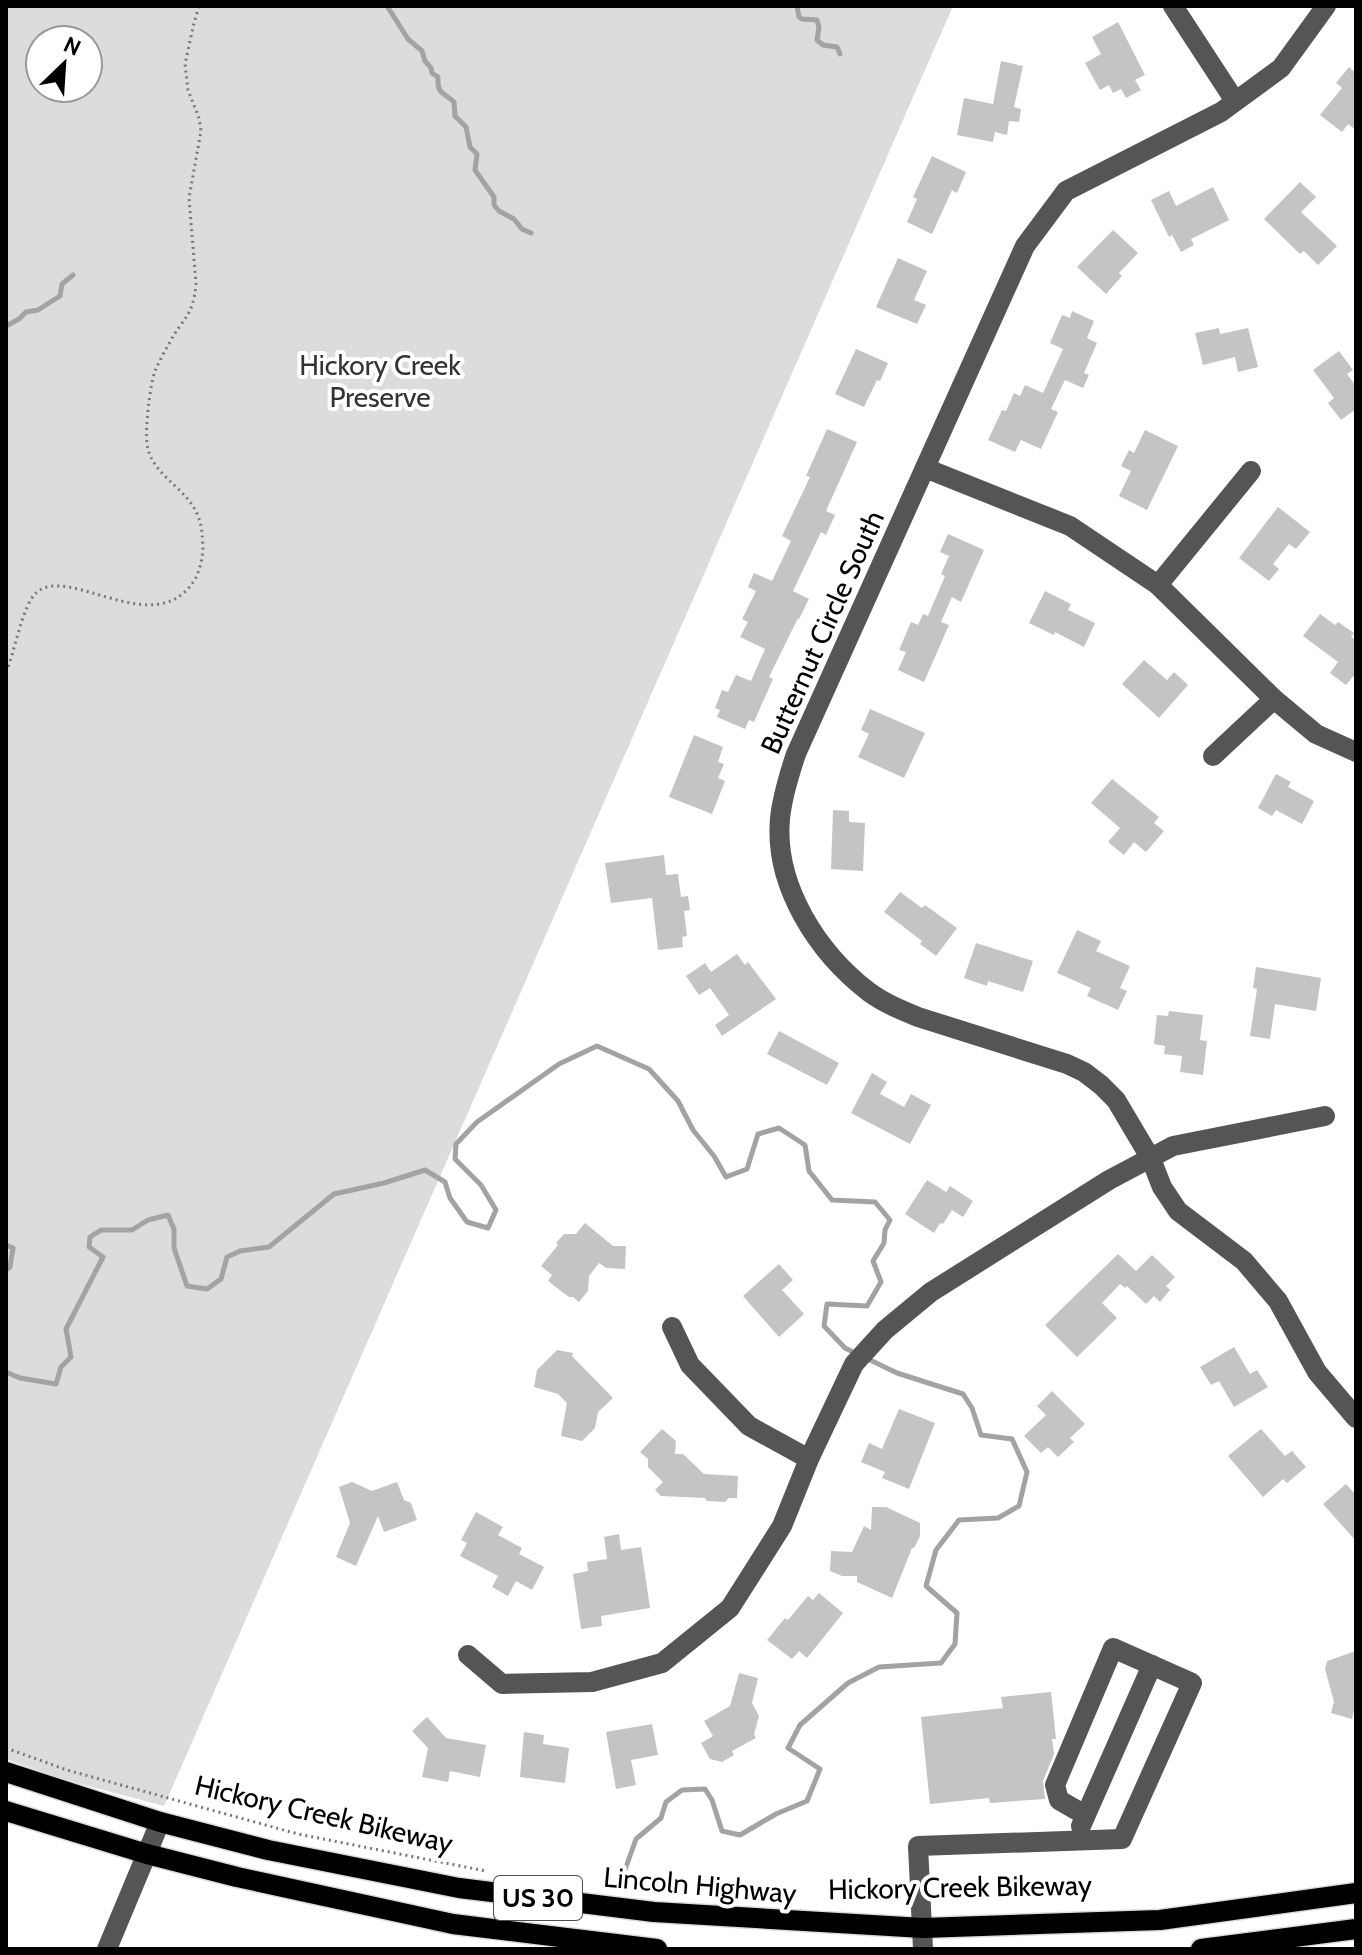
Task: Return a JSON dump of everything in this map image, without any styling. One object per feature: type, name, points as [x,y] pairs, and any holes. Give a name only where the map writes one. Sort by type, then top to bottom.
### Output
[{"type":"main road","name":"Lincoln Highway","points":[[6,1772],[160,1822],[268,1850],[459,1888],[654,1912],[923,1928],[1160,1920],[1356,1893]]},
{"type":"main road","name":"US 30","points":[[6,1811],[147,1854],[237,1877],[453,1924],[657,1949]]},
{"type":"main road","points":[[1201,1949],[1356,1929]]},
{"type":"street","points":[[1173,6],[1235,101]]},
{"type":"street","name":"Butternut Circle South","points":[[1326,6],[1281,68],[1221,112],[1066,191],[1025,246],[796,754],[780,820],[780,842],[791,892],[805,921],[827,952],[871,994],[918,1017],[1067,1064],[1101,1085],[1116,1100],[1178,1211],[1244,1261],[1278,1301],[1317,1372],[1356,1418]]},
{"type":"street","points":[[925,468],[1070,526],[1158,585],[1274,699],[1316,734],[1356,752]]},
{"type":"street","points":[[1158,585],[1251,471]]},
{"type":"street","points":[[1213,756],[1274,699]]},
{"type":"street","points":[[468,1655],[502,1684],[592,1682],[662,1663],[730,1608],[782,1526],[809,1459],[854,1364],[885,1330],[931,1292],[1109,1180],[1173,1146],[1325,1116]]},
{"type":"street","points":[[672,1327],[690,1365],[749,1426],[809,1459]]},
{"type":"street","points":[[923,1949],[918,1846],[1122,1839],[1192,1683],[1113,1648],[1055,1785],[1059,1800],[1085,1815]]},
{"type":"street","points":[[1076,1841],[1152,1665]]},
{"type":"street","points":[[107,1949],[160,1822]]},
{"type":"path","points":[[6,672],[29,601],[47,585],[67,586],[137,604],[159,603],[185,590],[200,567],[203,553],[198,514],[190,501],[155,466],[147,446],[146,431],[154,374],[170,340],[192,310],[195,298],[189,198],[201,131],[188,90],[185,64],[199,6]]},
{"type":"path","name":"Hickory Creek Bikeway","points":[[6,1748],[67,1770],[298,1834],[496,1874]]},
{"type":"green space","name":"Hickory Creek Preserve","points":[[6,6],[953,6],[164,1806],[62,1779],[6,1759]]},
{"type":"building","points":[[1118,22],[1145,75],[1135,80],[1141,90],[1126,98],[1121,89],[1113,93],[1109,85],[1100,90],[1085,63],[1101,54],[1092,37]]},
{"type":"building","points":[[1001,61],[1023,66],[1014,107],[1021,109],[1019,122],[1009,121],[1007,135],[995,132],[993,142],[957,135],[964,98],[993,104]]},
{"type":"building","points":[[1349,67],[1356,71],[1356,130],[1348,124],[1342,132],[1320,115],[1342,88],[1336,83]]},
{"type":"building","points":[[932,156],[966,172],[957,193],[952,190],[932,234],[907,222],[917,199],[913,197]]},
{"type":"building","points":[[1300,182],[1316,197],[1301,212],[1337,246],[1318,265],[1304,251],[1300,254],[1264,219]]},
{"type":"building","points":[[1213,187],[1229,220],[1191,239],[1194,245],[1181,252],[1172,235],[1169,237],[1151,200],[1169,191],[1176,206]]},
{"type":"building","points":[[1113,230],[1138,253],[1119,273],[1122,276],[1106,294],[1077,267]]},
{"type":"building","points":[[898,258],[927,271],[914,300],[926,305],[917,324],[876,307]]},
{"type":"building","points":[[1072,311],[1094,321],[1087,338],[1097,343],[1084,373],[1089,375],[1083,388],[1065,380],[1051,409],[1058,412],[1041,449],[1021,440],[1015,452],[988,440],[1014,393],[1020,396],[1025,385],[1043,393],[1063,349],[1050,343],[1062,315],[1070,318]]},
{"type":"building","points":[[1219,328],[1220,334],[1248,328],[1258,367],[1238,372],[1235,357],[1203,365],[1195,333]]},
{"type":"building","points":[[856,349],[888,363],[864,407],[835,394]]},
{"type":"building","points":[[1339,351],[1353,370],[1347,374],[1356,386],[1356,409],[1341,420],[1328,403],[1334,398],[1313,370]]},
{"type":"building","points":[[827,429],[857,442],[826,511],[835,515],[826,535],[821,532],[793,591],[809,599],[769,677],[773,679],[754,722],[749,720],[745,729],[717,717],[720,710],[715,708],[722,690],[728,692],[736,675],[751,681],[765,649],[740,637],[748,622],[742,619],[756,591],[748,587],[754,573],[772,581],[791,541],[782,536],[810,477],[806,476]]},
{"type":"building","points":[[1145,430],[1178,446],[1147,510],[1119,496],[1131,471],[1121,466],[1129,450],[1134,453]]},
{"type":"building","points":[[1278,507],[1310,532],[1296,549],[1289,544],[1273,564],[1279,569],[1269,581],[1239,558]]},
{"type":"building","points":[[948,534],[984,550],[961,602],[952,597],[941,622],[949,625],[924,682],[898,670],[906,652],[899,650],[911,622],[918,625],[923,614],[928,616],[945,576],[941,574],[949,556],[940,552]]},
{"type":"building","points":[[1045,591],[1071,604],[1068,610],[1095,623],[1084,647],[1029,623]]},
{"type":"building","points":[[1320,614],[1354,633],[1351,637],[1356,640],[1356,673],[1346,685],[1330,673],[1338,662],[1303,636]]},
{"type":"building","points":[[1144,660],[1167,680],[1174,672],[1188,685],[1159,718],[1122,684]]},
{"type":"building","points":[[870,709],[925,733],[904,778],[858,757],[869,734],[861,730]]},
{"type":"building","points":[[694,735],[723,747],[718,762],[724,764],[718,778],[725,781],[712,814],[669,797]]},
{"type":"building","points":[[1276,774],[1291,782],[1288,787],[1314,801],[1302,824],[1276,810],[1272,816],[1258,808]]},
{"type":"building","points":[[1112,779],[1159,817],[1154,823],[1164,831],[1146,852],[1134,842],[1124,855],[1108,842],[1120,828],[1091,803]]},
{"type":"building","points":[[833,810],[849,811],[849,822],[865,823],[863,871],[831,869]]},
{"type":"building","points":[[664,855],[666,875],[678,874],[681,897],[688,896],[690,910],[684,911],[687,936],[682,937],[683,947],[658,950],[652,898],[611,903],[605,863]]},
{"type":"building","points":[[900,892],[957,928],[936,956],[920,944],[922,941],[884,912]]},
{"type":"building","points":[[1077,930],[1101,941],[1096,951],[1130,966],[1120,988],[1127,991],[1118,1010],[1087,996],[1091,988],[1057,973]]},
{"type":"building","points":[[976,943],[1033,961],[1023,992],[988,981],[987,986],[964,978]]},
{"type":"building","points":[[737,954],[745,965],[748,962],[776,999],[722,1036],[715,1025],[729,1015],[710,988],[699,995],[686,976],[705,963],[711,972]]},
{"type":"building","points":[[1256,967],[1321,978],[1316,1011],[1275,1004],[1270,1039],[1250,1036],[1257,989],[1253,988]]},
{"type":"building","points":[[1169,1011],[1203,1015],[1200,1040],[1207,1041],[1203,1075],[1180,1072],[1182,1056],[1164,1054],[1165,1046],[1154,1044],[1157,1015],[1168,1016]]},
{"type":"building","points":[[779,1031],[839,1063],[827,1085],[767,1054]]},
{"type":"building","points":[[872,1073],[887,1082],[880,1094],[904,1107],[911,1094],[931,1105],[910,1144],[851,1113]]},
{"type":"building","points":[[927,1180],[946,1192],[950,1186],[973,1201],[963,1217],[952,1210],[934,1233],[905,1214]]},
{"type":"building","points":[[585,1223],[613,1246],[626,1246],[625,1269],[606,1268],[599,1263],[589,1276],[588,1291],[579,1302],[548,1281],[552,1275],[541,1266],[564,1234],[576,1234]]},
{"type":"building","points":[[1118,1254],[1136,1271],[1152,1255],[1175,1277],[1166,1286],[1170,1290],[1160,1302],[1154,1296],[1146,1304],[1127,1286],[1125,1288],[1120,1284],[1102,1303],[1117,1318],[1077,1357],[1045,1325]]},
{"type":"building","points":[[779,1264],[793,1280],[782,1290],[804,1314],[779,1337],[743,1296]]},
{"type":"building","points":[[1234,1347],[1250,1374],[1257,1370],[1268,1387],[1234,1407],[1219,1381],[1211,1385],[1200,1367]]},
{"type":"building","points":[[557,1350],[573,1353],[572,1356],[613,1398],[598,1412],[595,1428],[582,1441],[561,1436],[567,1403],[558,1394],[534,1387],[537,1370]]},
{"type":"building","points":[[1052,1391],[1085,1424],[1070,1438],[1074,1442],[1058,1457],[1048,1447],[1041,1453],[1024,1436],[1046,1415],[1037,1406]]},
{"type":"building","points":[[899,1409],[935,1423],[909,1489],[882,1478],[885,1472],[861,1462],[869,1443],[882,1449]]},
{"type":"building","points":[[662,1429],[676,1441],[675,1454],[683,1454],[704,1474],[738,1476],[737,1498],[729,1498],[725,1502],[661,1496],[655,1490],[663,1482],[648,1467],[648,1459],[640,1452]]},
{"type":"building","points":[[1261,1429],[1285,1456],[1292,1451],[1306,1467],[1287,1483],[1283,1479],[1263,1497],[1228,1456]]},
{"type":"building","points":[[352,1482],[372,1491],[397,1482],[404,1500],[411,1503],[417,1520],[384,1532],[378,1516],[356,1566],[336,1557],[350,1523],[339,1487]]},
{"type":"building","points":[[1346,1484],[1356,1495],[1356,1541],[1323,1504]]},
{"type":"building","points":[[872,1507],[886,1507],[920,1523],[920,1536],[892,1598],[857,1582],[857,1576],[842,1576],[830,1571],[831,1551],[852,1552],[864,1526],[871,1530]]},
{"type":"building","points":[[476,1512],[503,1527],[498,1535],[522,1548],[519,1554],[544,1567],[532,1590],[516,1581],[508,1596],[492,1587],[498,1576],[460,1556],[467,1543],[461,1540]]},
{"type":"building","points":[[619,1534],[621,1550],[641,1547],[650,1608],[601,1616],[602,1626],[581,1629],[573,1574],[588,1571],[587,1562],[607,1559],[604,1537]]},
{"type":"building","points":[[819,1593],[843,1613],[807,1658],[799,1651],[792,1659],[767,1640],[808,1596],[813,1600]]},
{"type":"building","points":[[1356,1651],[1356,1703],[1352,1719],[1331,1713],[1334,1702],[1325,1669],[1327,1661]]},
{"type":"building","points":[[739,1673],[758,1678],[752,1703],[759,1716],[754,1734],[756,1738],[732,1751],[734,1755],[722,1762],[710,1759],[701,1743],[713,1736],[704,1721],[730,1706]]},
{"type":"building","points":[[1051,1692],[1056,1739],[1052,1739],[1054,1754],[1043,1781],[1045,1799],[990,1803],[989,1798],[930,1804],[921,1717],[1003,1708],[1001,1697]]},
{"type":"building","points":[[427,1717],[446,1738],[486,1745],[480,1777],[450,1771],[448,1782],[422,1777],[428,1748],[412,1731]]},
{"type":"building","points":[[652,1724],[658,1755],[631,1760],[636,1785],[616,1789],[606,1732]]},
{"type":"building","points":[[524,1732],[544,1735],[543,1744],[569,1748],[565,1783],[520,1777]]},
{"type":"waterway","points":[[387,6],[408,39],[422,51],[432,73],[438,77],[440,90],[454,102],[455,116],[466,127],[470,147],[477,154],[475,170],[494,197],[494,205],[531,233]]},
{"type":"waterway","points":[[797,6],[799,17],[817,20],[817,40],[823,45],[837,47],[840,54]]},
{"type":"waterway","points":[[6,326],[26,312],[38,310],[60,296],[62,284],[73,275]]},
{"type":"waterway","points":[[6,1372],[20,1378],[56,1384],[61,1367],[71,1357],[66,1329],[103,1257],[89,1247],[90,1237],[101,1230],[132,1230],[148,1220],[168,1215],[174,1229],[174,1248],[187,1286],[207,1289],[221,1279],[227,1257],[240,1251],[269,1247],[334,1194],[425,1170],[445,1182],[450,1198],[467,1222],[488,1228],[496,1210],[481,1185],[455,1159],[456,1144],[477,1122],[559,1064],[597,1046],[649,1069],[678,1101],[693,1130],[726,1177],[747,1169],[758,1134],[779,1128],[805,1145],[809,1171],[832,1200],[875,1202],[890,1220],[884,1243],[873,1261],[881,1282],[867,1306],[827,1304],[824,1326],[845,1348],[855,1353]]},
{"type":"waterway","points":[[6,1245],[13,1248],[10,1267],[6,1270]]},
{"type":"waterway","points":[[621,1881],[636,1839],[661,1818],[666,1802],[682,1790],[705,1789],[722,1831],[740,1835],[776,1814],[807,1801],[820,1769],[788,1748],[800,1725],[848,1683],[879,1667],[941,1663],[955,1644],[957,1613],[926,1586],[936,1550],[959,1520],[998,1518],[1019,1506],[1027,1472],[1012,1439],[981,1435],[972,1408],[963,1394],[897,1373],[868,1359]]}]
